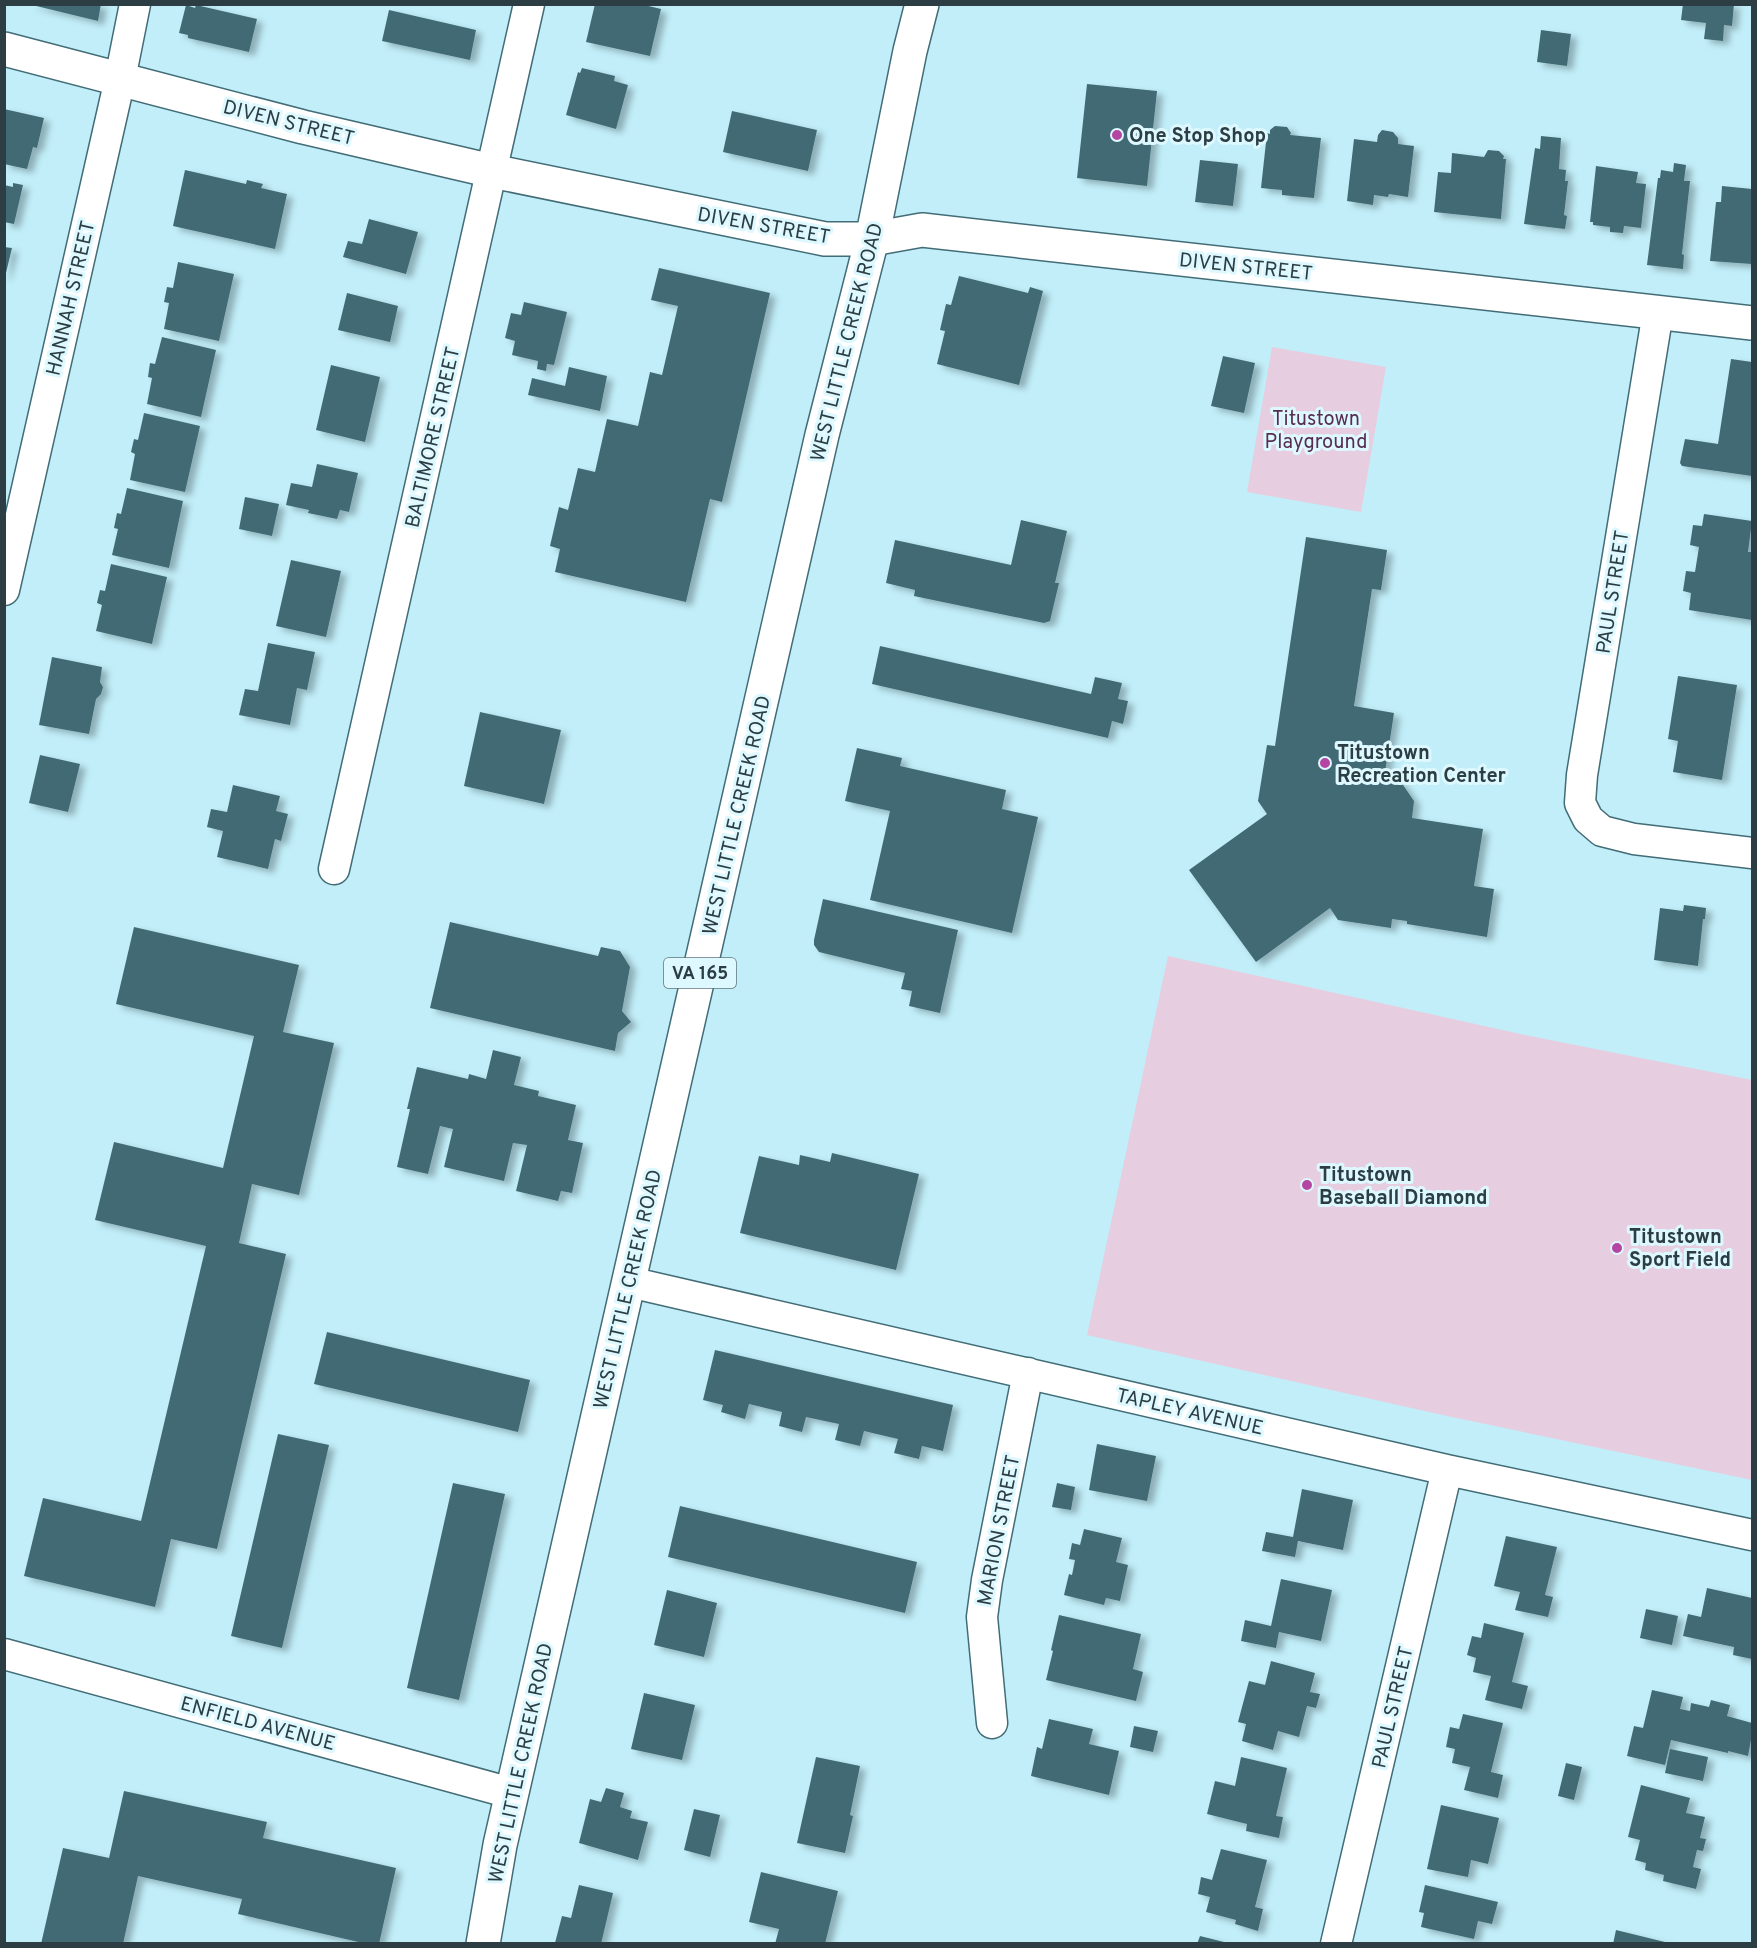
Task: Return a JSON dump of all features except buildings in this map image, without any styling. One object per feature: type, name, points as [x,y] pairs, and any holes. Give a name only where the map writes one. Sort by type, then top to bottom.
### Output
[{"type":"main road","name":"WEST LITTLE CREEK ROAD","points":[[483,1944],[511,1793],[822,435],[872,239],[910,51],[922,4]]},
{"type":"main road","name":"DIVEN STREET","points":[[4,49],[303,127],[492,171],[825,240],[872,239],[922,230],[1752,323]]},
{"type":"street","name":"HANNAH STREET","points":[[4,590],[135,4]]},
{"type":"street","name":"BALTIMORE STREET","points":[[334,870],[529,4]]},
{"type":"street","name":"PAUL STREET","points":[[1658,312],[1584,764],[1581,803],[1588,819],[1602,831],[1634,839],[1752,853]]},
{"type":"street","name":"TAPLEY AVENUE","points":[[629,1282],[1447,1470],[1752,1535]]},
{"type":"street","name":"MARION STREET","points":[[992,1724],[982,1617],[987,1580],[1028,1373]]},
{"type":"street","name":"PAUL STREET","points":[[1336,1944],[1447,1470]]},
{"type":"street","name":"ENFIELD AVENUE","points":[[4,1654],[511,1793]]},
{"type":"green space","name":"Titustown Playground","points":[[1272,347],[1386,367],[1361,512],[1247,492]]},
{"type":"green space","points":[[1168,956],[1525,1035],[1752,1080],[1752,1480],[1447,1416],[1087,1335]]},
{"type":"place","name":"One Stop Shop","points":[[1117,135]]},
{"type":"place","name":"Titustown Recreation Center","points":[[1325,763]]},
{"type":"place","name":"Titustown Baseball Diamond","points":[[1307,1185]]},
{"type":"place","name":"Titustown Sport Field","points":[[1617,1248]]}]
